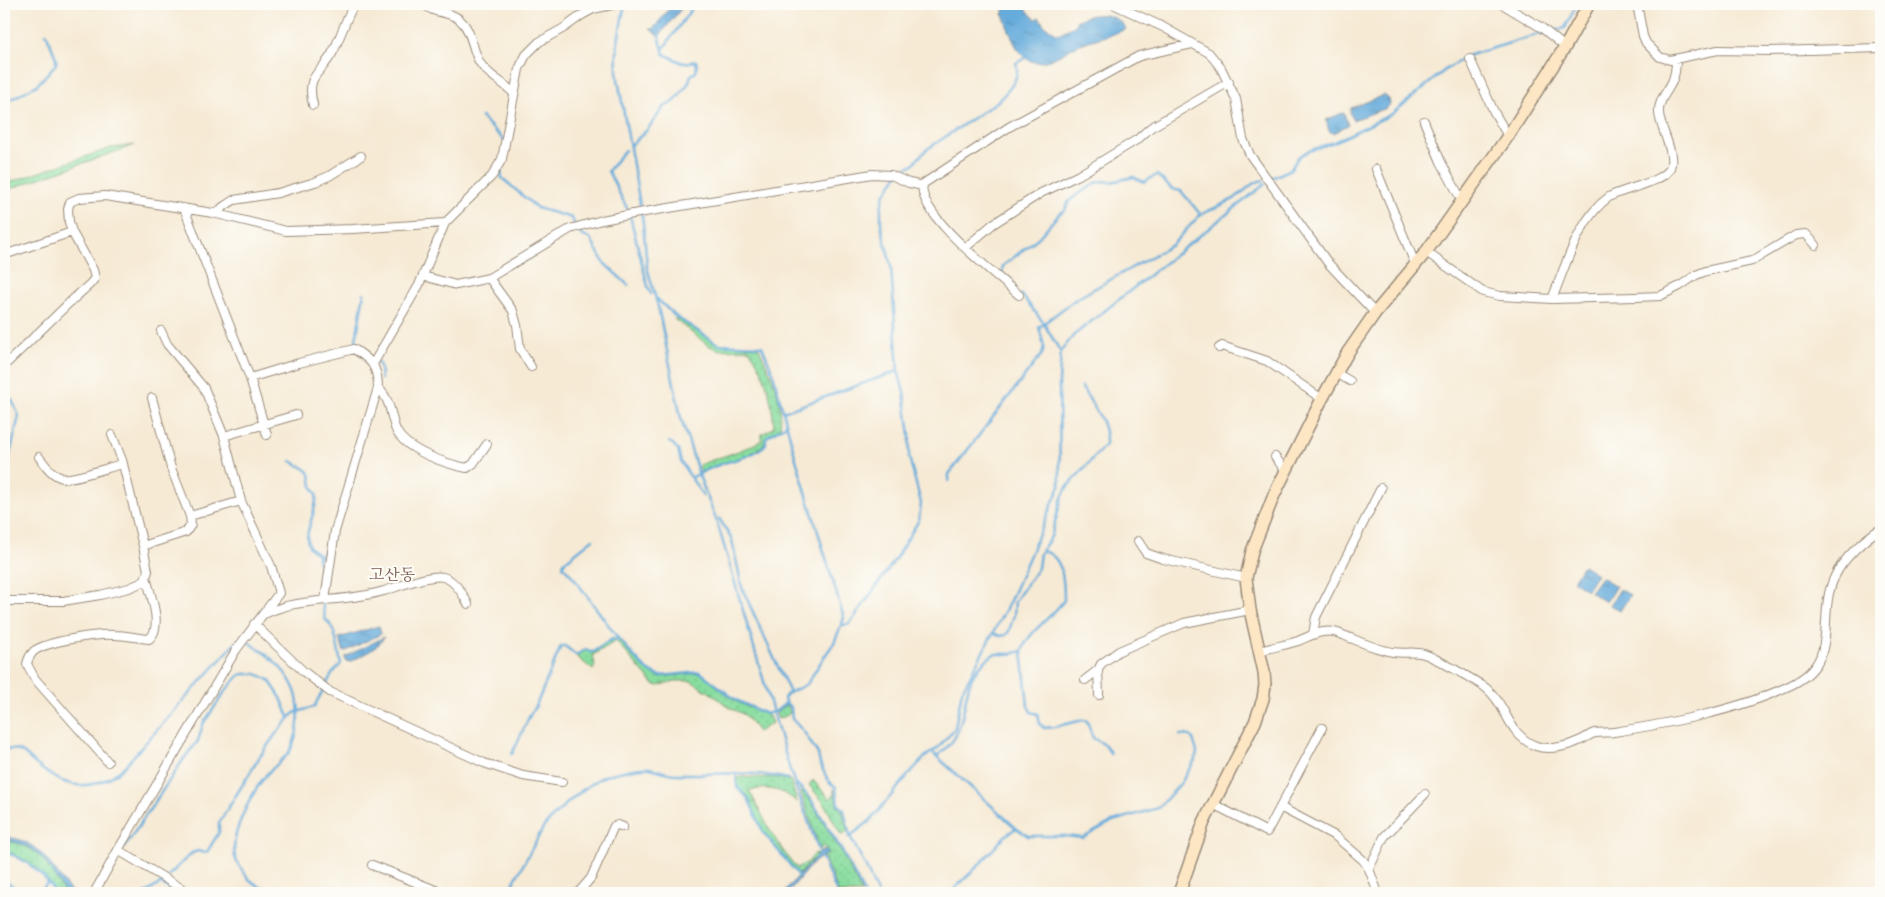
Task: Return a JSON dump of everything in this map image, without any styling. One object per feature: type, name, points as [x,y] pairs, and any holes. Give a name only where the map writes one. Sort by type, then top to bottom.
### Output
[{"type":"street","points":[[313,105],[310,93],[312,79],[333,52],[354,4]]},
{"type":"street","points":[[424,4],[436,11],[454,14],[462,21],[467,28],[471,44],[481,65],[514,94]]},
{"type":"street","points":[[373,364],[423,276],[445,223],[498,168],[506,142],[519,69],[526,55],[539,42],[582,15],[593,9],[616,4]]},
{"type":"street","points":[[1113,4],[1163,27],[1209,53],[1221,68],[1236,99],[1243,139],[1250,155],[1328,263],[1375,313]]},
{"type":"street","points":[[1502,4],[1542,28],[1565,47]]},
{"type":"street","points":[[1179,893],[1204,822],[1255,722],[1263,699],[1265,684],[1260,651],[1250,610],[1246,578],[1252,551],[1263,520],[1322,399],[1348,352],[1375,313],[1416,266],[1508,136],[1565,47],[1589,4]]},
{"type":"street","points":[[1637,4],[1643,36],[1646,43],[1660,58],[1676,60],[1718,50],[1770,51],[1881,48]]},
{"type":"street","points":[[1019,294],[965,248],[940,221],[924,197],[923,186],[927,180],[1008,127],[1139,56],[1192,44]]},
{"type":"street","points":[[1470,59],[1494,112],[1508,136]]},
{"type":"street","points":[[1552,298],[1592,212],[1610,197],[1660,177],[1670,168],[1671,160],[1658,110],[1661,100],[1673,80],[1676,60]]},
{"type":"street","points":[[965,248],[993,224],[1042,193],[1079,175],[1138,139],[1150,128],[1229,82]]},
{"type":"street","points":[[1424,121],[1441,162],[1462,201]]},
{"type":"street","points":[[216,214],[234,200],[278,193],[315,182],[329,176],[361,156]]},
{"type":"street","points":[[1376,168],[1416,266]]},
{"type":"street","points":[[423,276],[456,285],[489,278],[570,229],[602,220],[872,174],[891,175],[909,183],[923,186]]},
{"type":"street","points":[[4,366],[95,278],[72,232],[68,209],[70,202],[79,198],[105,196],[184,208],[286,231],[445,223]]},
{"type":"street","points":[[184,208],[250,378],[267,435]]},
{"type":"street","points":[[4,254],[72,232]]},
{"type":"street","points":[[1426,252],[1483,292],[1500,296],[1552,298],[1660,296],[1706,271],[1734,266],[1752,260],[1773,250],[1796,235],[1806,234],[1816,245]]},
{"type":"street","points":[[489,278],[512,311],[520,349],[531,367]]},
{"type":"street","points":[[94,893],[236,650],[279,593],[271,566],[241,501],[224,436],[204,388],[167,344],[161,331]]},
{"type":"street","points":[[1219,348],[1222,346],[1260,358],[1322,399]]},
{"type":"street","points":[[250,378],[354,349],[376,368],[378,388],[335,530],[324,600]]},
{"type":"street","points":[[1336,373],[1350,380]]},
{"type":"street","points":[[378,388],[385,394],[396,430],[401,438],[415,449],[453,466],[466,468],[473,464],[487,444]]},
{"type":"street","points":[[143,546],[186,532],[191,525],[190,516],[171,468],[152,398]]},
{"type":"street","points":[[224,436],[296,416]]},
{"type":"street","points":[[7,601],[63,601],[100,595],[129,588],[142,582],[146,577],[148,571],[143,546],[122,460],[112,435]]},
{"type":"street","points":[[39,457],[46,467],[56,475],[64,478],[75,478],[122,464]]},
{"type":"street","points":[[1275,457],[1286,471]]},
{"type":"street","points":[[1313,634],[1316,617],[1381,488]]},
{"type":"street","points":[[190,516],[241,501]]},
{"type":"street","points":[[1260,651],[1324,631],[1340,632],[1351,638],[1395,652],[1415,652],[1426,655],[1485,688],[1501,706],[1521,739],[1537,747],[1565,746],[1593,734],[1672,721],[1740,705],[1786,687],[1808,674],[1817,665],[1822,654],[1829,594],[1835,575],[1856,549],[1881,529]]},
{"type":"street","points":[[1138,541],[1146,553],[1163,559],[1246,578]]},
{"type":"street","points":[[108,762],[35,679],[27,664],[28,659],[33,652],[57,642],[105,635],[149,639],[154,635],[156,629],[155,610],[146,577]]},
{"type":"street","points":[[264,614],[285,606],[324,600],[356,598],[426,578],[443,577],[461,591],[468,604]]},
{"type":"street","points":[[1085,680],[1098,670],[1101,664],[1119,651],[1166,630],[1184,623],[1250,610]]},
{"type":"street","points":[[254,624],[303,671],[330,692],[484,763],[522,776],[562,782]]},
{"type":"street","points":[[1098,670],[1100,695]]},
{"type":"street","points":[[1213,804],[1267,832],[1322,728]]},
{"type":"street","points":[[1369,869],[1384,837],[1424,794]]},
{"type":"street","points":[[1280,807],[1335,836],[1363,860],[1369,869],[1378,893]]},
{"type":"street","points":[[578,893],[591,878],[614,826],[623,827]]},
{"type":"street","points":[[118,850],[189,893]]},
{"type":"street","points":[[372,865],[443,893]]},
{"type":"green space","points":[[135,145],[4,191],[4,184],[111,148]]},
{"type":"green space","points":[[674,319],[680,320],[717,344],[759,348],[775,387],[780,407],[780,428],[765,438],[765,443],[758,449],[743,457],[701,472],[699,465],[739,451],[762,440],[762,434],[774,427],[771,406],[764,377],[749,349],[718,350],[708,345]]},
{"type":"green space","points":[[613,639],[619,641],[643,667],[654,675],[660,677],[700,673],[735,701],[769,716],[772,723],[758,732],[745,715],[730,708],[691,681],[675,681],[658,686],[653,684],[616,641],[593,655],[595,665],[593,670],[576,656],[584,650],[594,652]]},
{"type":"green space","points":[[786,705],[790,712],[788,715],[778,719],[776,713]]},
{"type":"green space","points":[[739,777],[778,778],[791,781],[797,802],[786,794],[774,790],[749,790],[776,840],[797,868],[808,862],[816,852],[818,854],[799,874],[763,832],[748,796],[739,789],[737,783]]},
{"type":"green space","points":[[813,780],[830,799],[834,794],[834,789],[837,805],[842,811],[848,831],[843,835],[841,835],[824,803],[809,785]]},
{"type":"green space","points":[[799,786],[840,850],[862,893],[839,893],[823,855],[828,853],[824,846],[820,849]]},
{"type":"green space","points":[[4,840],[28,847],[36,852],[47,864],[65,893],[56,893],[34,867],[20,857],[4,851]]},
{"type":"water","points":[[673,4],[685,4],[659,36],[650,29],[653,29]]},
{"type":"water","points":[[1010,4],[1022,4],[1032,16],[1036,19],[1039,17],[1045,26],[1058,34],[1076,25],[1076,21],[1082,18],[1096,15],[1110,16],[1122,23],[1126,29],[1078,45],[1061,55],[1042,62],[1030,61],[1019,51],[1003,14],[1005,7]]},
{"type":"water","points":[[1384,95],[1389,99],[1390,104],[1387,108],[1353,120],[1350,112],[1351,108]]},
{"type":"water","points":[[1344,113],[1348,125],[1333,133],[1329,131],[1326,120]]},
{"type":"water","points":[[1583,565],[1597,574],[1587,590],[1573,581]]},
{"type":"water","points":[[1601,577],[1616,586],[1606,602],[1590,592]]},
{"type":"water","points":[[1620,589],[1630,595],[1620,611],[1610,605]]},
{"type":"water","points":[[379,626],[381,634],[344,652],[339,638]]},
{"type":"water","points":[[384,637],[369,652],[349,662],[346,661],[345,657]]},
{"type":"water","points":[[4,837],[17,839],[36,849],[44,856],[72,893],[65,893],[42,858],[35,852],[17,843],[4,840]]},
{"type":"water","points":[[826,849],[829,853],[811,865],[787,893],[783,893],[818,854]]},
{"type":"waterway","points":[[625,4],[617,51],[618,79],[643,222],[647,267],[658,307],[681,418],[700,478],[717,522],[790,770],[819,851]]},
{"type":"waterway","points":[[663,49],[695,4]]},
{"type":"waterway","points":[[1549,31],[1565,28],[1577,4]]},
{"type":"waterway","points":[[4,103],[37,85],[56,64],[56,58],[46,33]]},
{"type":"waterway","points":[[1272,178],[1291,169],[1298,157],[1306,152],[1334,142],[1392,114],[1445,70],[1467,56],[1543,33]]},
{"type":"waterway","points":[[631,145],[647,130],[664,107],[675,101],[688,84],[691,75],[696,72],[696,61],[683,63],[664,54],[660,34]]},
{"type":"waterway","points":[[783,412],[898,371],[891,266],[881,225],[881,208],[884,195],[899,173],[913,164],[926,150],[998,101],[1015,79],[1017,74],[1016,63],[1025,58]]},
{"type":"waterway","points":[[481,117],[508,144],[508,149]]},
{"type":"waterway","points":[[625,150],[608,171],[629,212],[651,294]]},
{"type":"waterway","points":[[504,162],[501,172],[502,178],[537,208],[572,218],[580,233],[590,238],[604,263],[628,285]]},
{"type":"waterway","points":[[1016,288],[1002,275],[1003,266],[1039,237],[1059,214],[1065,210],[1069,201],[1096,183],[1133,177],[1144,182],[1157,175],[1172,189],[1181,191],[1201,215]]},
{"type":"waterway","points":[[949,481],[949,474],[1042,354],[1044,347],[1039,327],[1076,299],[1172,245],[1200,215],[1234,199],[1254,183],[1263,180]]},
{"type":"waterway","points":[[849,837],[870,821],[909,774],[925,757],[939,747],[955,728],[962,691],[1009,603],[1060,486],[1059,381],[1061,351],[1074,335],[1265,184]]},
{"type":"waterway","points":[[362,350],[357,345],[356,340],[364,293]]},
{"type":"waterway","points":[[1021,294],[1043,322],[1060,351]]},
{"type":"waterway","points":[[656,298],[675,316],[718,344],[762,346],[773,373],[795,456],[844,618],[834,643],[807,684],[787,694],[784,698],[791,708],[792,719],[804,732],[818,754],[820,764],[829,782],[836,787],[838,804],[844,810],[850,836],[877,893]]},
{"type":"waterway","points":[[376,361],[380,366],[381,379]]},
{"type":"waterway","points":[[842,625],[849,624],[854,618],[894,561],[919,520],[921,503],[909,457],[910,435],[904,392],[898,371]]},
{"type":"waterway","points":[[993,633],[1000,636],[1006,635],[1009,631],[1014,615],[1015,601],[1038,568],[1040,553],[1051,537],[1061,500],[1067,487],[1106,444],[1106,436],[1101,421],[1081,386]]},
{"type":"waterway","points":[[4,391],[12,400],[19,416],[4,479]]},
{"type":"waterway","points":[[691,478],[713,467],[742,458],[761,449],[766,444],[768,436],[786,425]]},
{"type":"waterway","points":[[669,442],[678,450],[681,462],[703,496]]},
{"type":"waterway","points":[[291,461],[310,473],[312,487],[316,493],[307,540],[310,547],[318,554],[322,596]]},
{"type":"waterway","points":[[719,518],[732,540],[742,588],[790,693]]},
{"type":"waterway","points":[[593,539],[564,562],[563,566],[618,638]]},
{"type":"waterway","points":[[318,559],[330,543]]},
{"type":"waterway","points":[[1042,551],[1055,558],[1059,564],[1063,578],[1064,600],[1035,630],[1022,651],[1028,706],[1031,712],[1038,714],[1040,724],[1044,728],[1083,720],[1087,721],[1093,738],[1105,745],[1111,754]]},
{"type":"waterway","points":[[168,876],[192,853],[198,851],[207,852],[219,832],[219,823],[275,735],[294,713],[314,707],[332,674],[341,664],[338,646],[332,627],[325,619],[322,602]]},
{"type":"waterway","points":[[4,749],[22,752],[47,773],[68,783],[89,785],[110,777],[121,770],[239,639]]},
{"type":"waterway","points":[[512,754],[535,708],[561,646],[565,646],[576,655],[586,649],[593,652],[612,639],[620,640],[638,661],[654,674],[660,676],[700,672],[736,700],[766,714],[776,711],[786,703]]},
{"type":"waterway","points":[[248,642],[261,650],[284,672],[295,691],[298,708],[298,727],[290,751],[266,775],[254,793],[242,816],[235,840],[234,850],[240,867],[251,881],[271,893]]},
{"type":"waterway","points":[[936,757],[955,737],[960,725],[970,683],[982,663],[994,654],[1010,654],[1022,651]]},
{"type":"waterway","points":[[124,848],[185,757],[198,741],[203,724],[226,690],[239,676],[243,674],[257,674],[269,680],[281,698],[289,717]]},
{"type":"waterway","points":[[932,752],[1016,828],[1028,836],[1083,838],[1113,821],[1158,808],[1181,783],[1196,758],[1197,752],[1193,739],[1190,736],[1180,735]]},
{"type":"waterway","points":[[508,893],[543,828],[564,806],[600,778],[629,770],[650,768],[673,774],[746,774],[788,779]]},
{"type":"waterway","points":[[736,774],[737,787],[748,798],[763,832],[799,876]]},
{"type":"waterway","points":[[796,783],[810,798],[841,849],[864,893]]},
{"type":"waterway","points":[[950,893],[1005,836],[1016,828]]},
{"type":"waterway","points":[[4,852],[28,864],[48,882]]},
{"type":"waterway","points":[[822,858],[837,893]]},
{"type":"waterway","points":[[4,880],[22,893]]},
{"type":"waterway","points":[[39,893],[48,882],[55,893]]},
{"type":"waterway","points":[[146,893],[163,882]]},
{"type":"waterway","points":[[161,884],[176,893]]},
{"type":"district","name":"고산동","points":[[392,574]]}]
